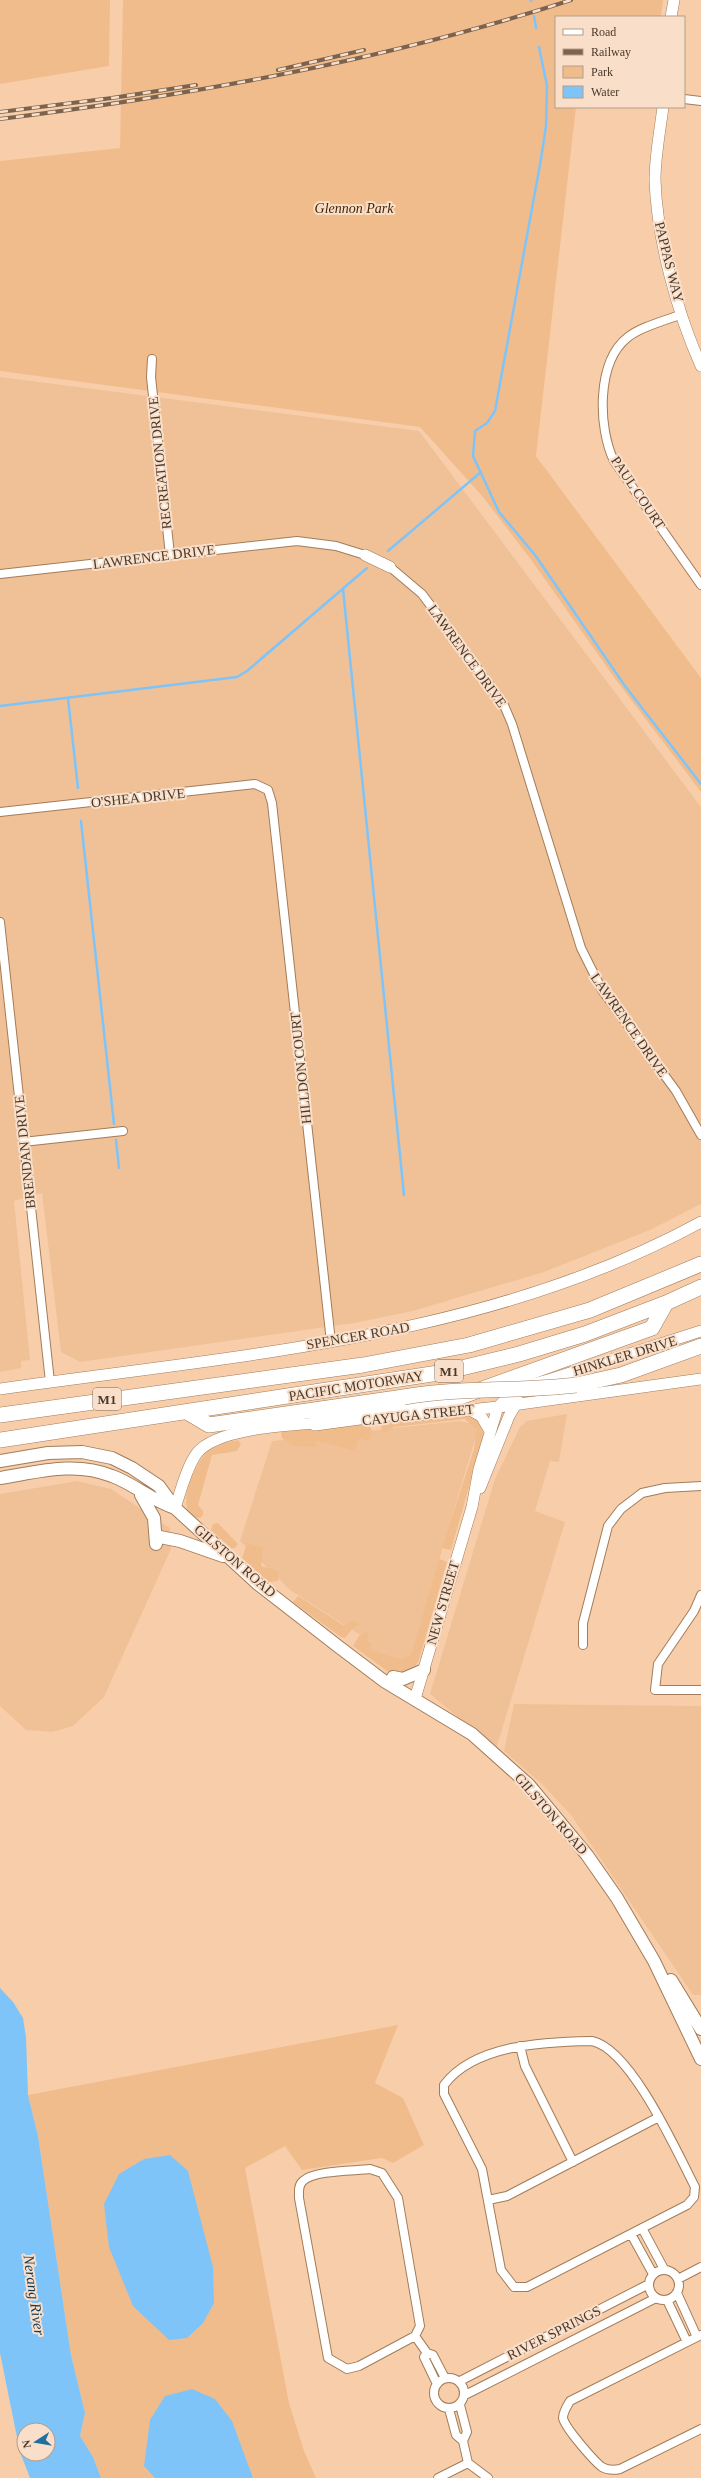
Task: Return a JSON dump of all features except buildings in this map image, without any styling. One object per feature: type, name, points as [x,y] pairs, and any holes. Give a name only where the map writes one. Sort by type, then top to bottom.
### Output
[{"type":"highway","name":"PACIFIC MOTORWAY","points":[[0,1414],[363,1365],[469,1344],[590,1310],[701,1264]]},
{"type":"highway","name":"PACIFIC MOTORWAY","points":[[0,1440],[371,1385],[452,1370],[551,1344],[666,1303],[701,1287]]},
{"type":"highway","points":[[315,1423],[411,1410],[453,1400],[652,1328],[666,1303]]},
{"type":"highway","points":[[187,1412],[209,1425],[448,1392],[525,1390],[576,1385],[627,1374],[701,1346]]},
{"type":"main road","points":[[0,1461],[62,1452],[82,1452],[104,1456],[126,1464],[145,1476],[162,1490],[175,1508]]},
{"type":"main road","points":[[0,1478],[52,1469],[81,1468],[112,1476],[152,1499],[175,1508]]},
{"type":"main road","points":[[139,1491],[153,1515],[158,1541],[202,1548],[232,1560]]},
{"type":"main road","name":"GILSTON ROAD","points":[[175,1508],[232,1560],[296,1613],[380,1678],[472,1734],[529,1785],[588,1855],[617,1898],[654,1961],[701,2059]]},
{"type":"main road","name":"GILSTON ROAD","points":[[296,1613],[393,1678],[415,1699]]},
{"type":"main road","points":[[393,1678],[403,1679],[424,1670]]},
{"type":"main road","name":"GILSTON ROAD","points":[[654,1961],[668,1976],[701,2029]]},
{"type":"street","points":[[671,16],[674,0]]},
{"type":"street","points":[[685,99],[701,101]]},
{"type":"street","name":"PAPPAS WAY","points":[[663,108],[655,179],[659,228],[682,314],[701,366]]},
{"type":"street","name":"PAUL COURT","points":[[682,314],[629,336],[613,355],[607,371],[603,424],[606,443],[614,461],[701,585]]},
{"type":"street","name":"RECREATION DRIVE","points":[[152,359],[151,371],[170,555]]},
{"type":"street","name":"LAWRENCE DRIVE","points":[[0,574],[297,541],[336,546],[365,554],[390,567],[422,594],[503,703],[512,724],[586,961],[602,990],[676,1092],[701,1135]]},
{"type":"street","name":"O'SHEA DRIVE","points":[[0,812],[255,784],[268,790],[271,795]]},
{"type":"street","name":"HILLDON COURT","points":[[271,795],[331,1342]]},
{"type":"street","name":"BRENDAN DRIVE","points":[[0,922],[50,1382]]},
{"type":"street","points":[[24,1142],[123,1131]]},
{"type":"street","name":"SPENCER ROAD","points":[[0,1390],[331,1342],[445,1319],[532,1293],[662,1243],[701,1222]]},
{"type":"street","name":"HINKLER DRIVE","points":[[498,1407],[504,1398],[515,1389],[548,1380],[701,1331]]},
{"type":"street","name":"HINKLER DRIVE","points":[[515,1405],[531,1389],[548,1380]]},
{"type":"street","name":"CAYUGA STREET","points":[[175,1508],[196,1456],[210,1442],[224,1437],[256,1430],[315,1423],[386,1419],[498,1407],[701,1380]]},
{"type":"street","name":"NEW STREET","points":[[472,1507],[515,1405]]},
{"type":"street","name":"NEW STREET","points":[[415,1699],[472,1507],[490,1431],[498,1407]]},
{"type":"street","points":[[470,1410],[481,1416],[490,1431]]},
{"type":"street","points":[[583,1645],[583,1623],[608,1526],[621,1509],[642,1493],[665,1488],[701,1486]]},
{"type":"street","points":[[701,1595],[694,1611],[658,1664],[655,1690],[701,1690]]},
{"type":"street","points":[[545,2042],[600,2043],[627,2069],[650,2099],[695,2187],[694,2197],[687,2205],[527,2287],[514,2287],[501,2270],[482,2169],[444,2094],[444,2085],[451,2075],[485,2056],[520,2046],[545,2042]]},
{"type":"street","points":[[520,2046],[525,2066],[573,2162]]},
{"type":"street","points":[[488,2200],[507,2196],[659,2117]]},
{"type":"street","points":[[370,2169],[382,2173],[398,2198],[420,2326],[415,2336],[359,2366],[347,2369],[328,2358],[299,2198],[299,2187],[302,2181],[314,2175],[370,2169]]},
{"type":"street","points":[[642,2228],[664,2269],[674,2273],[678,2278],[677,2293],[699,2336],[570,2401],[563,2418],[567,2428],[603,2468],[613,2470],[620,2469],[701,2430]]},
{"type":"street","points":[[631,2234],[653,2274]]},
{"type":"street","points":[[678,2278],[701,2267]]},
{"type":"street","points":[[664,2269],[653,2274],[649,2284],[652,2294],[656,2298],[667,2300],[677,2293]]},
{"type":"street","name":"RIVER SPRINGS","points":[[460,2381],[649,2284]]},
{"type":"street","points":[[463,2441],[467,2432],[460,2405],[465,2395],[656,2298]]},
{"type":"street","points":[[667,2300],[687,2342]]},
{"type":"street","points":[[415,2336],[427,2353],[433,2355],[445,2378]]},
{"type":"street","points":[[427,2353],[424,2358],[437,2384]]},
{"type":"street","points":[[460,2405],[449,2408],[437,2402],[434,2392],[437,2384],[445,2378],[454,2378],[460,2381],[463,2385],[465,2395]]},
{"type":"street","points":[[449,2408],[456,2435],[463,2441],[468,2463],[488,2478]]},
{"type":"street","points":[[438,2478],[468,2463]]},
{"type":"shaded area","points":[[0,377],[419,431],[701,807],[701,1204],[650,1230],[544,1272],[413,1311],[354,1323],[80,1362],[61,1352],[42,1193],[14,1201],[30,1360],[21,1361],[21,1368],[0,1372]]},
{"type":"shaded area","points":[[567,1414],[559,1462],[550,1461],[535,1511],[565,1522],[496,1749],[430,1694],[495,1479],[520,1427],[527,1421]]},
{"type":"shaded area","points":[[460,1421],[472,1424],[477,1433],[411,1654],[403,1659],[369,1650],[371,1642],[290,1590],[240,1541],[272,1441]]},
{"type":"shaded area","points":[[77,1481],[111,1489],[170,1528],[171,1549],[104,1697],[73,1726],[52,1732],[26,1730],[0,1706],[0,1494]]},
{"type":"shaded area","points":[[514,1704],[701,1706],[701,1995],[693,1995],[571,1815],[541,1783],[504,1751]]},
{"type":"green space","points":[[0,0],[110,0],[109,66],[0,84]]},
{"type":"green space","name":"Glennon Park","points":[[123,0],[663,0],[661,16],[555,16],[555,108],[576,108],[536,456],[701,678],[701,792],[616,680],[532,561],[483,497],[420,427],[0,371],[0,161],[120,148]]},
{"type":"green space","points":[[465,1414],[477,1419],[484,1434],[451,1550],[442,1548],[474,1449],[476,1430],[465,1419],[394,1427],[383,1434],[381,1427],[384,1422]]},
{"type":"green space","points":[[365,1424],[371,1428],[372,1434],[369,1441],[359,1438],[355,1451],[317,1441],[316,1447],[293,1446],[282,1438],[281,1432]]},
{"type":"green space","points":[[238,1440],[241,1444],[237,1451],[212,1455],[198,1505],[203,1511],[203,1515],[200,1518],[191,1515],[187,1508],[186,1499],[188,1488],[202,1458],[214,1447]]},
{"type":"green space","points":[[218,1523],[238,1544],[235,1548],[231,1548],[211,1530],[213,1524]]},
{"type":"green space","points":[[247,1543],[263,1548],[261,1566],[278,1571],[278,1581],[269,1582],[242,1558]]},
{"type":"green space","points":[[439,1559],[447,1562],[419,1660],[415,1667],[398,1675],[387,1671],[353,1646],[359,1636],[369,1631],[367,1640],[371,1642],[370,1650],[403,1659],[411,1654]]},
{"type":"green space","points":[[298,1596],[343,1625],[353,1621],[361,1624],[353,1628],[345,1638],[341,1637],[293,1602]]},
{"type":"green space","points":[[398,2025],[375,2083],[403,2098],[424,2145],[393,2163],[382,2158],[302,2170],[285,2146],[245,2168],[289,2403],[304,2451],[316,2478],[101,2478],[93,2457],[80,2436],[85,2413],[71,2355],[38,2136],[28,2095]]},
{"type":"water","name":"Nerang River","points":[[0,1988],[13,2002],[23,2018],[26,2037],[28,2095],[38,2136],[71,2355],[85,2413],[80,2436],[93,2457],[101,2478],[30,2478],[24,2462],[56,2462],[56,2422],[16,2422],[16,2432],[0,2353]]},
{"type":"water","points":[[170,2155],[188,2171],[213,2267],[214,2303],[203,2323],[187,2338],[169,2340],[133,2306],[109,2247],[104,2204],[119,2174],[144,2159]]},
{"type":"water","points":[[192,2389],[215,2399],[232,2421],[253,2478],[155,2478],[144,2466],[150,2420],[165,2396]]},
{"type":"waterway","points":[[534,16],[536,28]]},
{"type":"waterway","points":[[539,47],[547,86],[546,126],[541,159],[495,411],[487,423],[475,431],[473,456],[499,512],[535,555],[625,686],[701,784]]},
{"type":"waterway","points":[[388,551],[481,472]]},
{"type":"waterway","points":[[0,706],[237,677],[247,671],[367,568]]},
{"type":"waterway","points":[[343,589],[404,1195]]},
{"type":"waterway","points":[[68,698],[78,788]]},
{"type":"waterway","points":[[81,821],[114,1124]]},
{"type":"waterway","points":[[116,1140],[119,1168]]},
{"type":"railway","points":[[0,119],[145,99],[217,87],[360,58],[431,41],[571,0]]},
{"type":"railway","points":[[278,70],[364,50]]},
{"type":"railway","points":[[0,112],[112,98],[196,85]]}]
